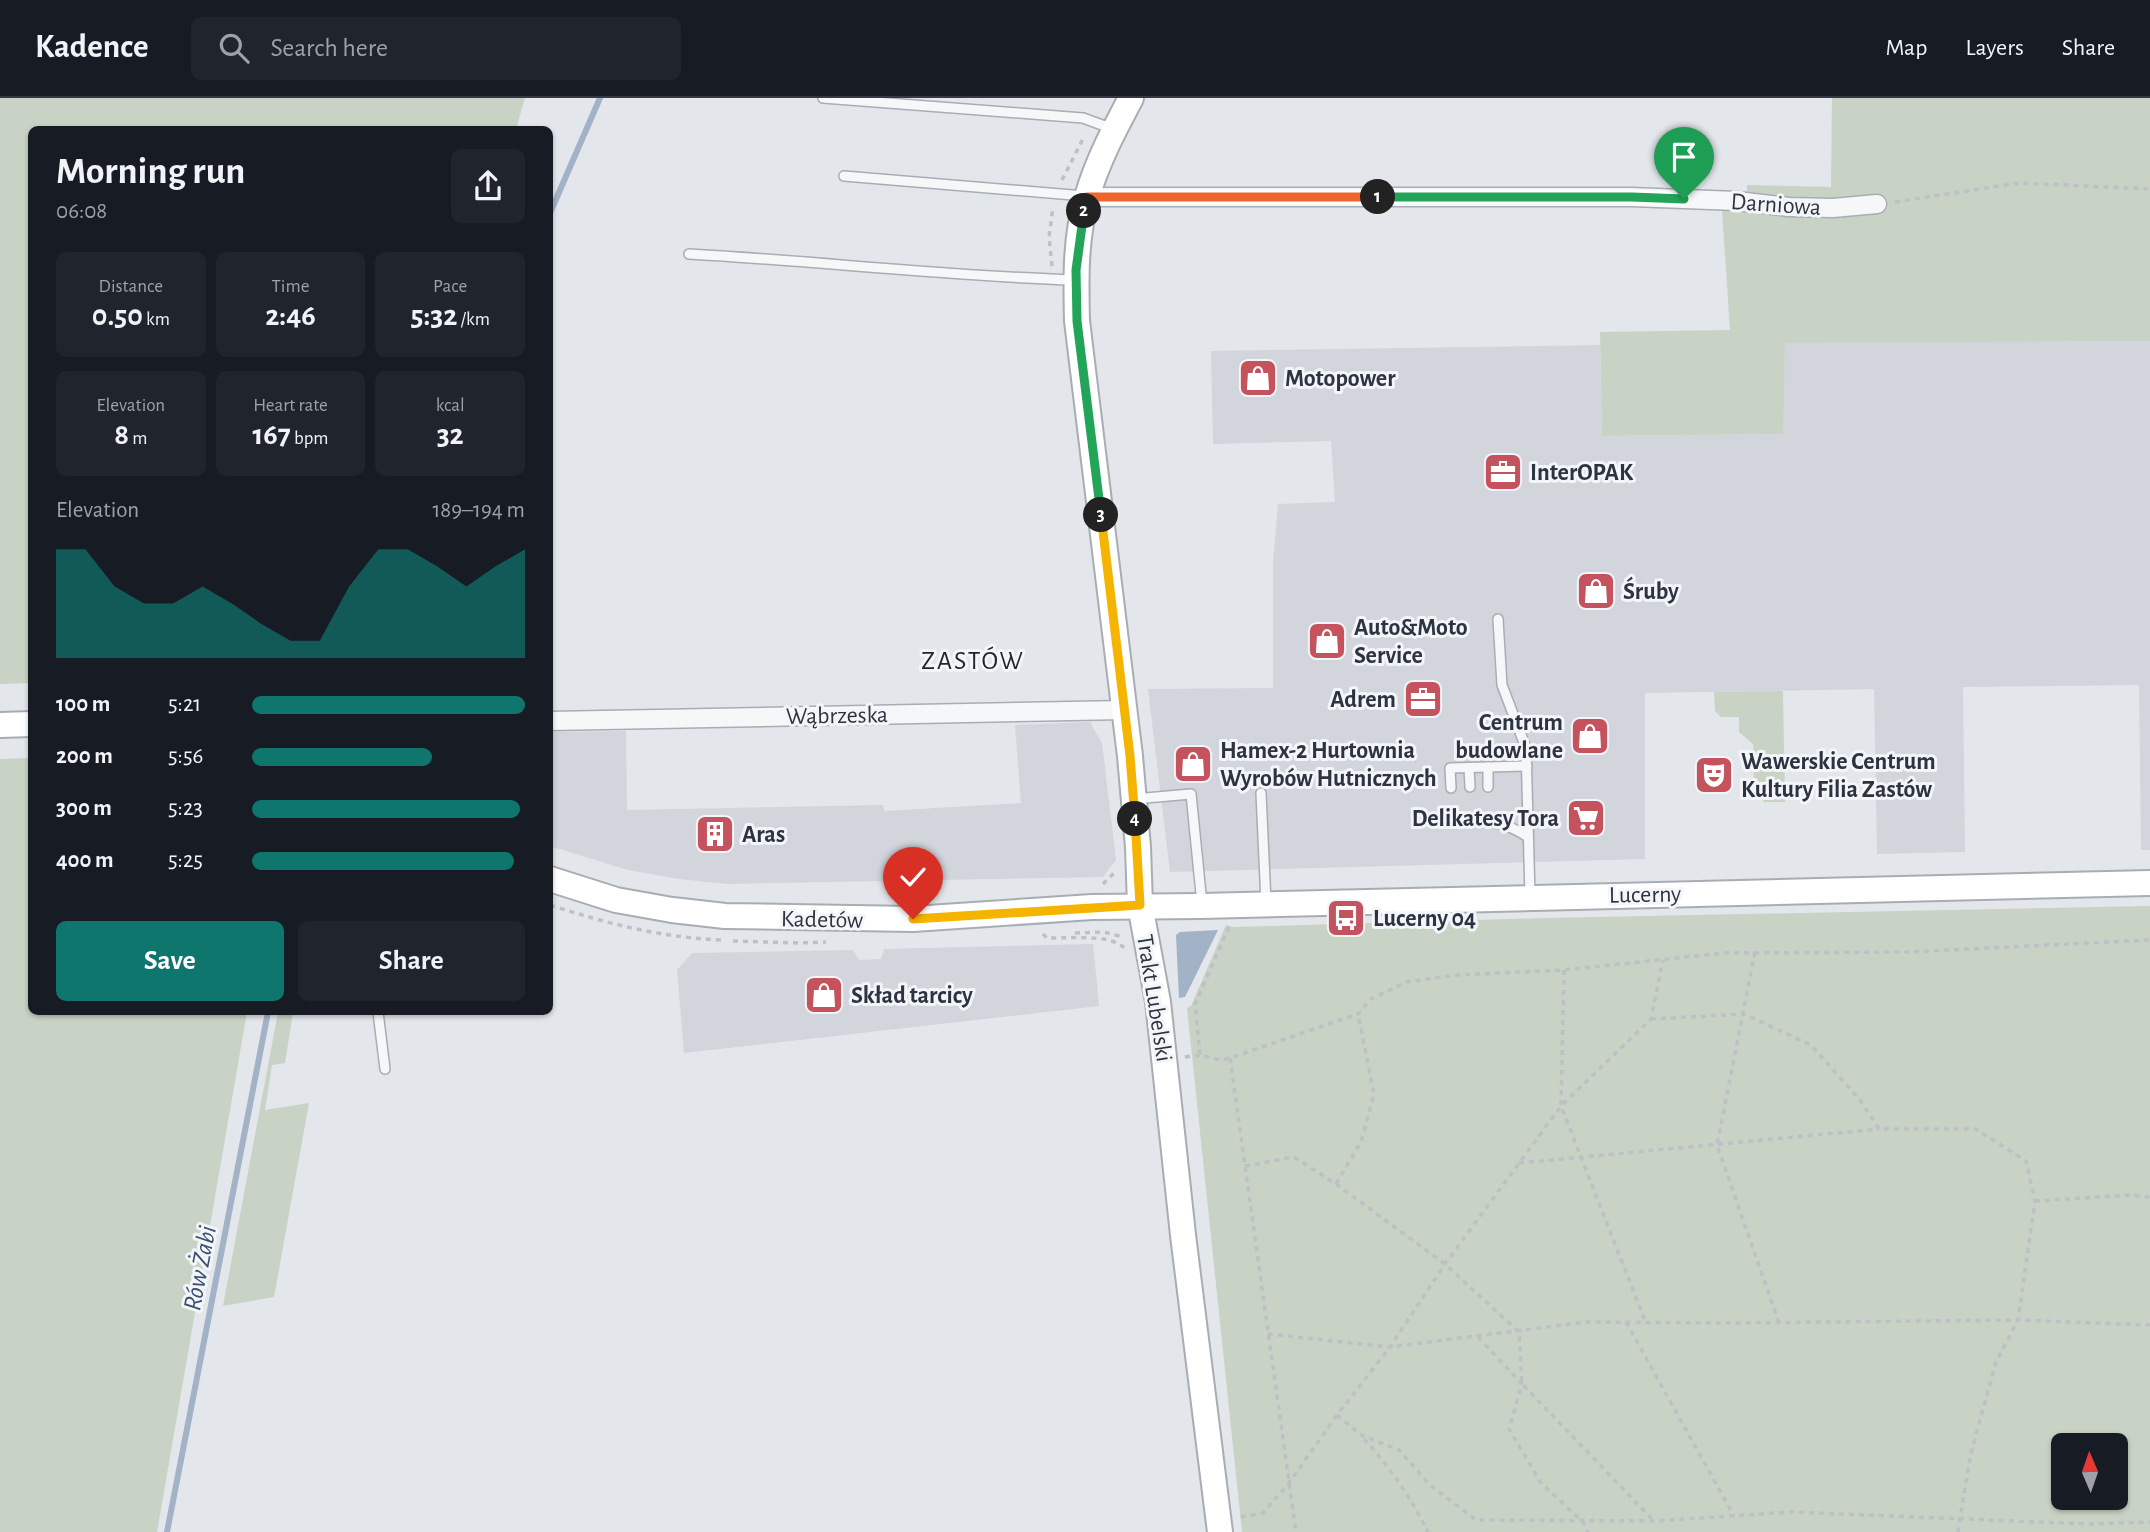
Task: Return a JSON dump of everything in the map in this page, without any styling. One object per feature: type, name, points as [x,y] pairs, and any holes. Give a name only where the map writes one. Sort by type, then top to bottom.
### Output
[{"type":"street","name":"Trakt Lubelski","points":[[1131,98],[1100,160],[1087,197],[1080,232],[1076,280],[1077,321],[1134,799],[1140,905],[1158,1002],[1185,1248],[1225,1525]]},
{"type":"street","name":"Darniowa","points":[[1087,197],[1632,197],[1737,201],[1790,207],[1833,208],[1877,204]]},
{"type":"street","name":"Wąbrzeska","points":[[553,721],[1124,710]]},
{"type":"street","points":[[0,725],[28,724]]},
{"type":"street","name":"Kadetów","points":[[553,880],[616,900],[725,916],[913,919],[1140,905]]},
{"type":"street","name":"Lucerny","points":[[1140,905],[1202,906],[2150,883]]},
{"type":"lane","points":[[823,98],[1083,118],[1114,130]]},
{"type":"lane","points":[[844,176],[1087,197]]},
{"type":"lane","points":[[689,254],[962,275],[1076,280]]},
{"type":"lane","points":[[1498,619],[1502,685],[1526,748],[1530,897]]},
{"type":"lane","points":[[1451,788],[1450,768],[1527,766]]},
{"type":"lane","points":[[1488,767],[1488,787]]},
{"type":"lane","points":[[1469,768],[1470,788]]},
{"type":"lane","points":[[1261,793],[1266,904]]},
{"type":"lane","points":[[1134,799],[1191,794],[1202,906]]},
{"type":"lane","points":[[1470,811],[1470,822]]},
{"type":"lane","points":[[1489,811],[1489,822]]},
{"type":"lane","points":[[1452,812],[1452,823],[1489,822],[1510,826],[1528,837]]},
{"type":"lane","points":[[378,1015],[385,1069]]},
{"type":"path","points":[[1877,204],[2019,183],[2150,189]]},
{"type":"path","points":[[1091,889],[1104,884],[1115,874],[1121,861]]},
{"type":"path","points":[[1200,1055],[1195,1004],[1233,920]]},
{"type":"path","points":[[1043,934],[1104,932],[1129,940],[1147,939]]},
{"type":"path","points":[[1179,1057],[1200,1055],[1220,1060],[1230,1058],[1358,1014],[1371,999],[1406,982],[1457,975],[1564,970],[1723,953],[1910,952],[2150,940]]},
{"type":"path","points":[[1755,952],[1717,1144],[1779,1323]]},
{"type":"path","points":[[1225,1525],[1263,1513],[1289,1483],[1390,1347],[1445,1264],[1561,1106],[1651,1019],[1662,960]]},
{"type":"path","points":[[1564,970],[1561,1106],[1646,1322]]},
{"type":"path","points":[[1336,1184],[1361,1142],[1374,1094],[1358,1014]]},
{"type":"path","points":[[1651,1019],[1744,1014],[1811,1045],[1860,1100],[1879,1129]]},
{"type":"path","points":[[1230,1058],[1296,1532]]},
{"type":"path","points":[[1519,1163],[1879,1129],[1976,1129],[2026,1161],[2035,1201],[2018,1320],[1996,1362],[1970,1457],[1958,1532]]},
{"type":"path","points":[[1245,1166],[1294,1157],[1336,1184],[1445,1264],[1519,1332],[1522,1384],[1509,1429],[1541,1483],[1583,1522],[1588,1532]]},
{"type":"path","points":[[2035,1201],[2131,1195],[2150,1197]]},
{"type":"path","points":[[1268,1334],[1390,1347],[1586,1322],[2018,1320],[2150,1325]]},
{"type":"path","points":[[1626,1322],[1734,1516]]},
{"type":"path","points":[[1478,1336],[1654,1521]]},
{"type":"path","points":[[1337,1415],[1361,1435],[1381,1458],[1405,1490],[1428,1532]]},
{"type":"path","points":[[1361,1435],[1399,1450],[1430,1485],[1476,1520],[1654,1521],[1791,1512],[2089,1524],[2150,1521]]},
{"type":"shaded area","points":[[2150,341],[2150,850],[2141,850],[2139,685],[1963,687],[1965,852],[1877,854],[1874,689],[1645,693],[1645,859],[1170,872],[1148,689],[1273,688],[1273,562],[1278,504],[1335,502],[1331,441],[1213,444],[1211,351],[1600,345],[1602,436],[1782,434],[1785,343]]},
{"type":"shaded area","points":[[1090,722],[1102,743],[1116,860],[1103,877],[727,884],[628,870],[553,847],[553,732],[626,731],[627,810],[883,805],[884,811],[1021,803],[1015,725]]},
{"type":"shaded area","name":"Skład tarcicy","points":[[1093,944],[1099,1006],[684,1053],[677,970],[692,953],[853,950],[859,960],[881,959],[884,949]]},
{"type":"green space","points":[[0,98],[525,98],[517,126],[28,126],[28,683],[0,684]]},
{"type":"green space","points":[[1832,98],[2150,98],[2150,341],[1785,343],[1783,434],[1602,436],[1600,332],[1730,330],[1722,210],[1746,209],[1747,185],[1831,187]]},
{"type":"green space","points":[[1783,691],[1785,802],[1764,802],[1754,781],[1753,744],[1739,732],[1739,717],[1721,717],[1715,711],[1714,692]]},
{"type":"green space","points":[[28,758],[28,1015],[246,1015],[157,1532],[0,1532],[0,759]]},
{"type":"green space","points":[[2150,906],[2150,1532],[1242,1532],[1187,1008],[1191,1006],[1226,925],[1233,927]]},
{"type":"green space","points":[[277,1015],[293,1015],[285,1063],[272,1065],[265,1110],[309,1103],[274,1297],[223,1306]]},
{"type":"water","points":[[1218,930],[1185,997],[1179,998],[1176,935],[1180,932]]},
{"type":"waterway","name":"Rów Żabi","points":[[553,206],[600,98]]},
{"type":"waterway","name":"Rów Żabi","points":[[167,1532],[267,1015]]},
{"type":"place","name":"Motopower","points":[[1258,378]]},
{"type":"place","name":"InterOPAK","points":[[1503,472]]},
{"type":"place","name":"Śruby","points":[[1596,591]]},
{"type":"place","name":"Auto&Moto Service","points":[[1327,641]]},
{"type":"place","name":"Adrem","points":[[1423,699]]},
{"type":"place","name":"Centrum budowlane","points":[[1590,736]]},
{"type":"place","name":"Hamex-2 Hurtownia Wyrobów Hutnicznych","points":[[1193,764]]},
{"type":"place","name":"Wawerskie Centrum Kultury Filia Zastów","points":[[1714,775]]},
{"type":"place","name":"Delikatesy Tora","points":[[1586,818]]},
{"type":"place","name":"Aras","points":[[715,834]]},
{"type":"place","name":"Lucerny 04","points":[[1346,918]]},
{"type":"place","name":"Skład tarcicy","points":[[824,995]]},
{"type":"district","name":"ZASTÓW","points":[[973,660]]},
{"type":"route","points":[[913,919],[1140,905],[1130,756],[1077,321],[1077,250],[1087,197],[1684,199]]}]
